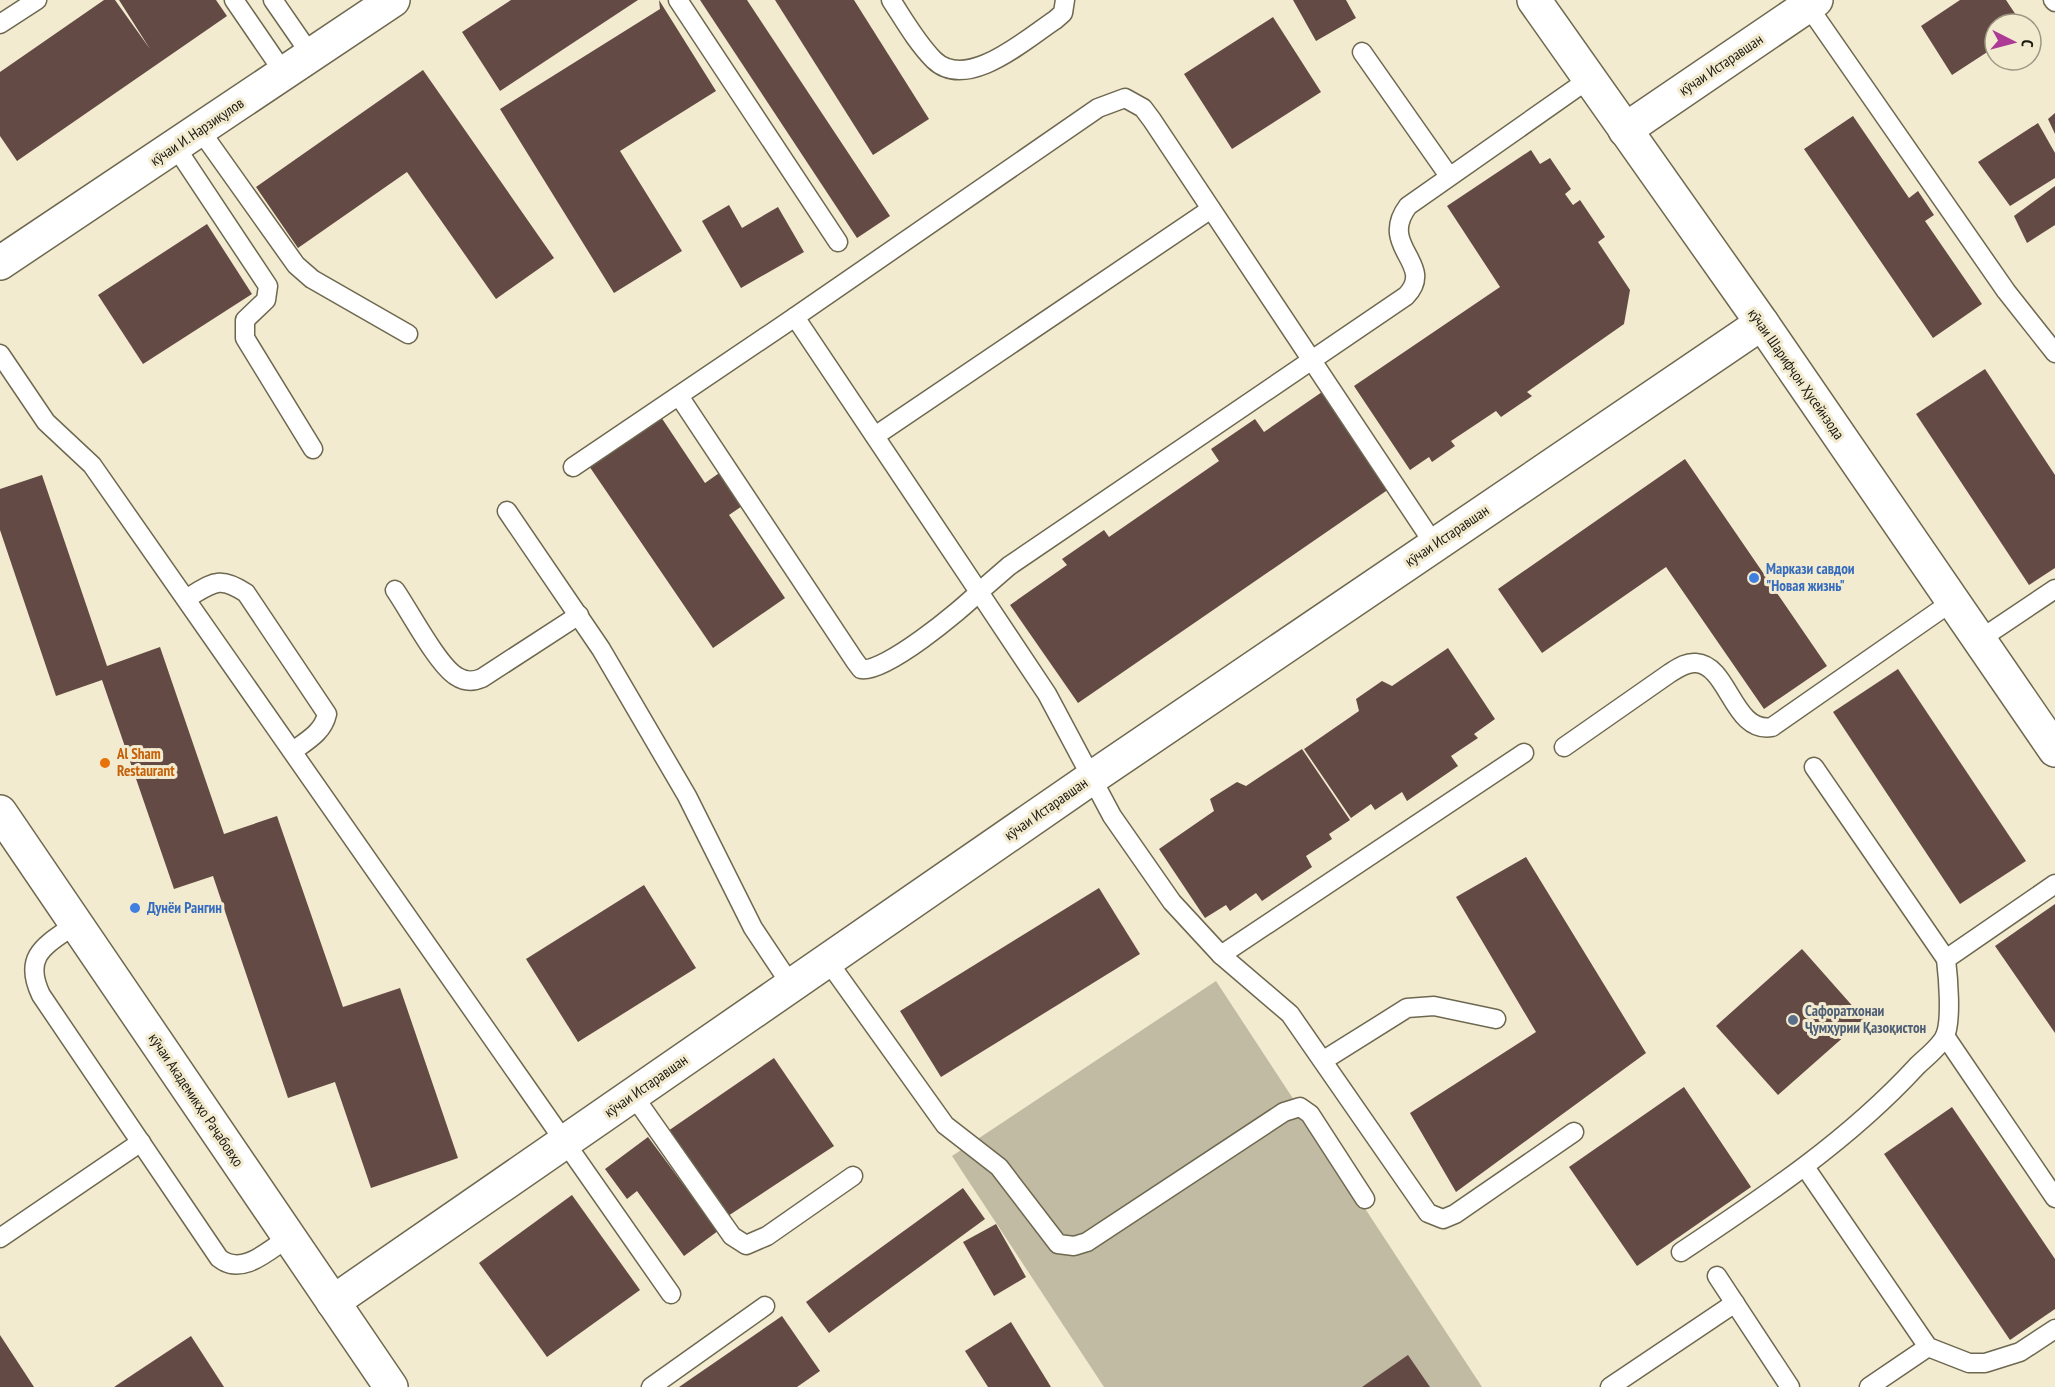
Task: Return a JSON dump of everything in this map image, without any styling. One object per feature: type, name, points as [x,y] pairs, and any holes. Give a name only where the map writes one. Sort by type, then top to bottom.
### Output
[{"type":"street","name":"кӯчаи И. Нарзиқулов","points":[[0,264],[393,0]]},
{"type":"street","name":"кӯчаи Шарифҷон Ҳусейнзода","points":[[1534,0],[1762,323],[2055,750]]},
{"type":"street","name":"кӯчаи Истаравшан","points":[[1625,130],[1812,3]]},
{"type":"street","name":"кӯчаи Истаравшан","points":[[333,1302],[1090,779],[1762,323]]},
{"type":"street","name":"кӯчаи Академикҳо Раҷабовҳо","points":[[0,812],[391,1387]]},
{"type":"lane","points":[[0,24],[37,0]]},
{"type":"lane","points":[[234,0],[284,74]]},
{"type":"lane","points":[[273,0],[311,55]]},
{"type":"lane","points":[[678,0],[838,242]]},
{"type":"lane","points":[[891,0],[935,62],[959,71],[983,66],[1055,20],[1063,13],[1065,0]]},
{"type":"lane","points":[[1812,3],[2006,291],[2055,353]]},
{"type":"lane","points":[[1362,52],[1449,176]]},
{"type":"lane","points":[[679,396],[861,669],[877,668],[948,620],[1009,566],[1407,296],[1415,287],[1415,268],[1399,239],[1400,216],[1413,202],[1589,79]]},
{"type":"lane","points":[[573,467],[1098,108],[1125,98],[1143,108],[1434,544]]},
{"type":"lane","points":[[188,138],[296,265],[312,279],[408,334]]},
{"type":"lane","points":[[188,138],[268,286],[266,300],[245,320],[243,328],[245,338],[313,449]]},
{"type":"lane","points":[[875,436],[1211,209]]},
{"type":"lane","points":[[795,317],[1047,694],[1090,779],[1127,840],[1172,902],[1221,955],[1290,1014],[1324,1060],[1422,1207],[1434,1218],[1443,1219],[1455,1214],[1574,1132]]},
{"type":"lane","points":[[0,354],[46,422],[92,465],[187,598],[563,1143],[671,1294]]},
{"type":"lane","points":[[507,511],[579,615],[687,796],[753,928],[791,985]]},
{"type":"lane","points":[[187,598],[215,582],[225,581],[246,593],[327,714],[325,724],[316,735],[294,751]]},
{"type":"lane","points":[[1979,640],[2055,589]]},
{"type":"lane","points":[[395,590],[447,669],[466,681],[474,682],[483,678],[579,615]]},
{"type":"lane","points":[[1564,747],[1686,664],[1697,663],[1711,670],[1748,721],[1764,728],[1772,727],[1953,602]]},
{"type":"lane","points":[[1221,955],[1524,753]]},
{"type":"lane","points":[[1814,767],[1946,959],[1949,989],[1945,1036],[2055,1198]]},
{"type":"lane","points":[[1946,959],[2055,884]]},
{"type":"lane","points":[[76,924],[45,945],[33,966],[34,979],[41,995],[219,1258],[229,1266],[239,1266],[251,1261],[289,1236]]},
{"type":"lane","points":[[827,960],[945,1125],[999,1167],[1058,1244],[1074,1246],[1087,1242],[1284,1112],[1300,1107],[1310,1114],[1365,1199]]},
{"type":"lane","points":[[1324,1060],[1407,1008],[1434,1006],[1496,1019]]},
{"type":"lane","points":[[1681,1252],[1805,1167],[1877,1106],[1945,1036]]},
{"type":"lane","points":[[633,1095],[732,1236],[746,1245],[767,1236],[853,1176]]},
{"type":"lane","points":[[0,1238],[141,1142]]},
{"type":"lane","points":[[1805,1167],[1928,1347],[1969,1363],[1985,1363],[2020,1352],[2055,1329]]},
{"type":"lane","points":[[1717,1276],[1790,1387]]},
{"type":"lane","points":[[1610,1387],[1735,1303]]},
{"type":"lane","points":[[651,1387],[765,1306]]},
{"type":"lane","points":[[1869,1387],[1928,1347]]},
{"type":"shaded area","points":[[1216,981],[1482,1387],[1104,1387],[952,1156]]},
{"type":"building","points":[[104,0],[115,0],[150,49],[119,0],[216,0],[227,16],[17,161],[0,136],[0,72]]},
{"type":"building","points":[[511,0],[638,0],[500,91],[462,32]]},
{"type":"building","points":[[659,0],[716,91],[620,151],[682,251],[614,293],[500,109],[660,9]]},
{"type":"building","points":[[700,0],[747,0],[890,216],[857,238]]},
{"type":"building","points":[[775,0],[854,0],[929,119],[873,155]]},
{"type":"building","points":[[1293,0],[1346,0],[1356,18],[1316,41]]},
{"type":"building","points":[[1960,0],[2006,0],[2014,12],[1983,12],[1983,55],[1952,75],[1921,26]]},
{"type":"building","points":[[1273,17],[1321,92],[1232,149],[1184,74]]},
{"type":"building","points":[[423,70],[554,258],[496,299],[407,172],[298,248],[256,187]]},
{"type":"building","points":[[2055,113],[2055,134],[2048,119]]},
{"type":"building","points":[[1853,116],[1909,198],[1918,191],[1934,215],[1925,221],[1982,304],[1933,338],[1804,149]]},
{"type":"building","points":[[2038,123],[2055,153],[2055,178],[2010,206],[1978,162]]},
{"type":"building","points":[[1531,150],[1540,164],[1550,158],[1571,189],[1565,194],[1573,205],[1580,200],[1605,237],[1598,242],[1630,290],[1624,324],[1527,392],[1532,396],[1501,417],[1496,411],[1451,441],[1455,446],[1432,462],[1429,457],[1410,470],[1354,386],[1500,287],[1447,206]]},
{"type":"building","points":[[2055,186],[2055,225],[2027,243],[2014,216]]},
{"type":"building","points":[[729,205],[742,228],[778,207],[804,252],[741,288],[702,221]]},
{"type":"building","points":[[207,224],[252,294],[143,364],[98,295]]},
{"type":"building","points":[[1985,369],[2055,475],[2055,568],[2029,585],[1916,414]]},
{"type":"building","points":[[1322,392],[1389,489],[1078,703],[1010,605],[1067,565],[1062,559],[1104,530],[1109,537],[1219,461],[1211,449],[1255,419],[1264,432]]},
{"type":"building","points":[[659,414],[705,483],[725,469],[748,502],[729,515],[785,598],[713,648],[587,463]]},
{"type":"building","points":[[1685,459],[1827,666],[1764,709],[1666,567],[1542,653],[1498,589]]},
{"type":"building","points":[[42,475],[107,666],[160,647],[224,834],[277,816],[343,1007],[400,988],[458,1158],[371,1188],[335,1082],[288,1098],[213,876],[174,889],[102,680],[56,696],[0,530],[0,489]]},
{"type":"building","points":[[1448,648],[1495,719],[1474,734],[1478,738],[1451,756],[1458,766],[1407,801],[1402,792],[1375,810],[1371,804],[1351,818],[1304,749],[1359,711],[1356,699],[1382,681],[1392,686]]},
{"type":"building","points":[[1898,669],[2026,861],[1960,904],[1833,712]]},
{"type":"building","points":[[1302,749],[1350,820],[1329,834],[1332,839],[1306,856],[1312,867],[1262,901],[1256,893],[1230,911],[1226,905],[1205,918],[1159,849],[1214,811],[1210,799],[1237,782],[1246,786]]},
{"type":"building","points":[[1526,857],[1646,1053],[1456,1192],[1410,1113],[1536,1032],[1456,897]]},
{"type":"building","points":[[644,885],[696,968],[578,1042],[526,959]]},
{"type":"building","points":[[1099,888],[1140,954],[941,1077],[900,1011]]},
{"type":"building","points":[[2055,904],[2055,1033],[1995,946]]},
{"type":"building","points":[[1802,949],[1864,1019],[1778,1095],[1716,1026]]},
{"type":"building","points":[[774,1058],[834,1146],[728,1216],[668,1131]]},
{"type":"building","points":[[1684,1087],[1751,1187],[1637,1266],[1569,1167]]},
{"type":"building","points":[[1952,1107],[2055,1259],[2055,1309],[2010,1340],[1884,1154]]},
{"type":"building","points":[[648,1137],[718,1231],[684,1256],[637,1191],[627,1199],[605,1169]]},
{"type":"building","points":[[963,1188],[985,1219],[829,1333],[806,1302]]},
{"type":"building","points":[[572,1195],[640,1290],[547,1357],[479,1263]]},
{"type":"building","points":[[996,1224],[1026,1277],[994,1296],[963,1242]]},
{"type":"building","points":[[782,1316],[820,1371],[797,1387],[679,1387]]},
{"type":"building","points":[[1011,1322],[1051,1387],[988,1387],[965,1351]]},
{"type":"building","points":[[0,1335],[34,1387],[0,1387]]},
{"type":"building","points":[[191,1336],[224,1387],[114,1387]]},
{"type":"building","points":[[1408,1355],[1430,1387],[1362,1387]]},
{"type":"place","name":"Маркази савдои \"Новая жизнь\"","points":[[1754,578]]},
{"type":"place","name":"Al Sham Restaurant","points":[[105,763]]},
{"type":"place","name":"Дунёи Рангин","points":[[135,908]]},
{"type":"place","name":"Сафоратхонаи Ҷумҳурии Қазоқистон","points":[[1793,1020]]}]
